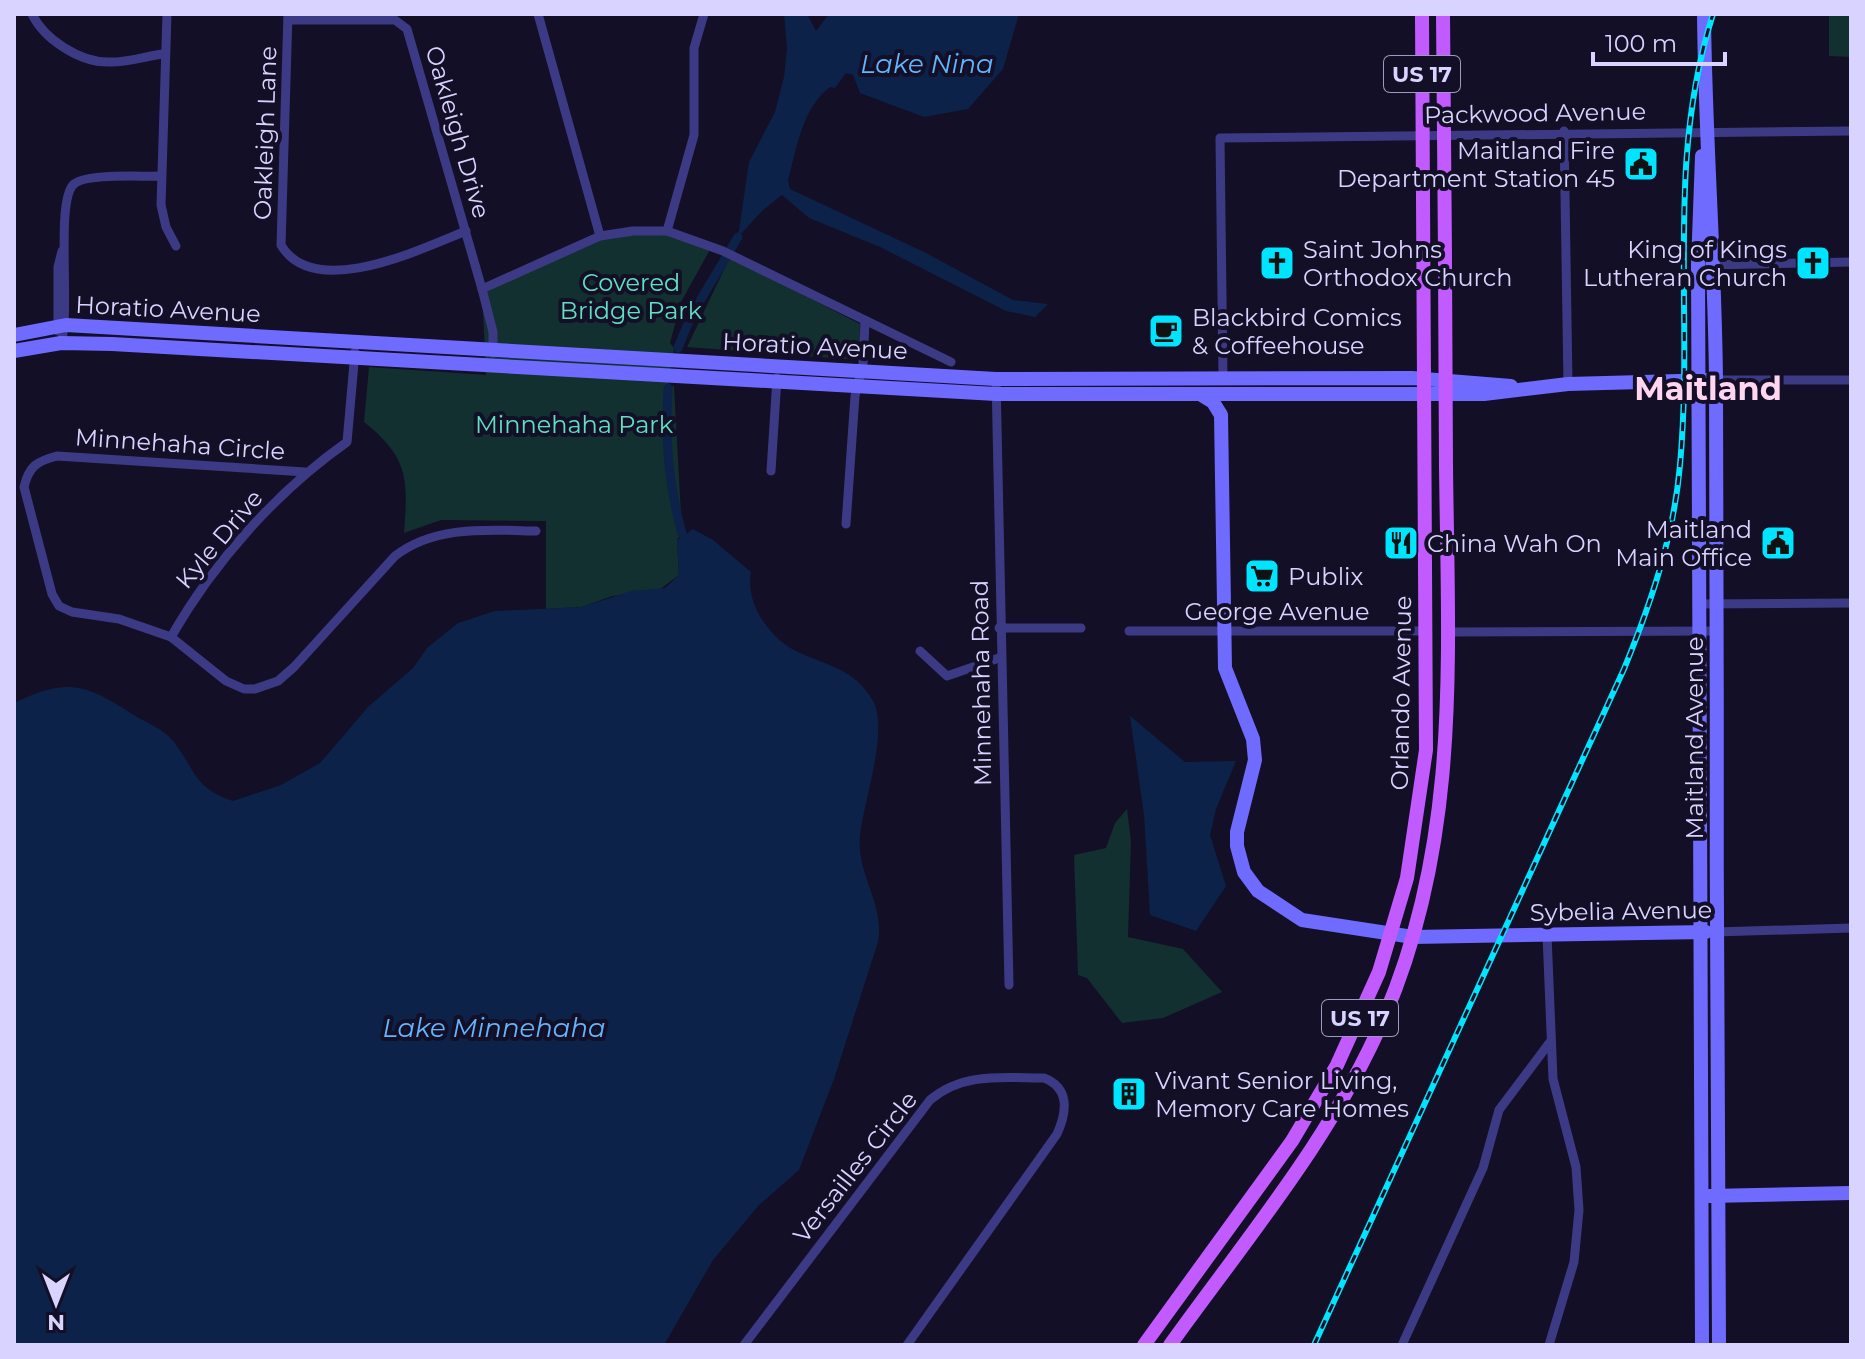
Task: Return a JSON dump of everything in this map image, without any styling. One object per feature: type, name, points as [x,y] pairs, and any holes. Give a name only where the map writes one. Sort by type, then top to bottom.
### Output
[{"type":"main road","name":"Orlando Avenue","points":[[1144,1345],[1305,1122],[1352,1035],[1393,933],[1416,834],[1424,774],[1426,631],[1422,14]]},
{"type":"main road","name":"Orlando Avenue","points":[[1170,1345],[1337,1108],[1385,1014],[1413,937],[1430,872],[1447,752],[1443,14]]},
{"type":"main road","name":"Maitland Avenue","points":[[1702,1345],[1698,932],[1698,265],[1705,131],[1704,14]]},
{"type":"main road","name":"Maitland Avenue","points":[[1705,131],[1715,265],[1715,932],[1719,1345]]},
{"type":"main road","name":"Horatio Avenue","points":[[14,335],[61,326],[356,341],[493,357],[857,387],[996,387],[1199,394],[1423,386]]},
{"type":"main road","name":"Horatio Avenue","points":[[14,351],[61,343],[355,357],[493,357],[778,366],[996,387],[1217,378],[1445,387],[1484,394],[1519,387],[1568,384],[1716,380]]},
{"type":"main road","points":[[1199,394],[1217,387],[1217,378]]},
{"type":"main road","points":[[1199,394],[1213,402],[1221,415],[1240,393]]},
{"type":"main road","name":"Sybelia Avenue","points":[[1221,415],[1225,668],[1253,739],[1255,760],[1237,832],[1244,872],[1270,901],[1302,920],[1413,937],[1715,932]]},
{"type":"main road","points":[[1700,1196],[1851,1193]]},
{"type":"street","points":[[32,14],[48,36],[89,59],[108,62],[163,54]]},
{"type":"street","points":[[167,14],[160,176],[163,216],[176,246]]},
{"type":"street","points":[[538,14],[600,236]]},
{"type":"street","points":[[667,231],[694,135],[694,48],[704,14]]},
{"type":"street","name":"Oakleigh Drive","points":[[288,17],[395,20],[407,29],[482,289],[493,332],[493,357]]},
{"type":"street","name":"Oakleigh Lane","points":[[288,17],[281,245],[288,257],[313,268],[362,268],[466,231]]},
{"type":"street","points":[[1564,131],[1568,384]]},
{"type":"street","name":"Packwood Avenue","points":[[1217,378],[1223,347],[1220,138],[1564,131],[1851,131]]},
{"type":"street","points":[[61,343],[66,198],[73,185],[85,179],[160,176]]},
{"type":"street","points":[[482,289],[600,236],[633,231],[667,231],[750,263],[951,362]]},
{"type":"street","points":[[1698,265],[1851,262]]},
{"type":"street","points":[[846,524],[865,322]]},
{"type":"street","name":"Minnehaha Circle","points":[[356,341],[350,438],[305,472],[57,456],[38,461],[27,472],[25,498],[52,594],[59,606],[72,612],[119,619],[171,637],[226,681],[244,689],[267,686],[294,667],[395,556],[411,544],[473,530],[536,531]]},
{"type":"street","points":[[771,471],[778,366]]},
{"type":"street","name":"Horatio Avenue","points":[[1716,380],[1851,380]]},
{"type":"street","name":"Minnehaha Road","points":[[996,387],[999,658],[1009,985]]},
{"type":"street","points":[[1699,470],[1716,470]]},
{"type":"street","name":"Kyle Drive","points":[[171,637],[193,598],[218,567],[305,472]]},
{"type":"street","points":[[1699,604],[1851,603]]},
{"type":"street","points":[[999,628],[1081,628]]},
{"type":"street","name":"George Avenue","points":[[1129,631],[1426,631]]},
{"type":"street","points":[[1447,632],[1716,631]]},
{"type":"street","points":[[920,651],[947,676],[999,658]]},
{"type":"street","name":"Sybelia Avenue","points":[[1715,932],[1851,928]]},
{"type":"street","points":[[1547,935],[1553,1079],[1576,1167],[1579,1210],[1574,1262],[1549,1345]]},
{"type":"street","points":[[1402,1345],[1483,1168],[1499,1110],[1550,1042]]},
{"type":"street","name":"Versailles Circle","points":[[744,1345],[930,1100],[947,1086],[965,1079],[1044,1078],[1055,1083],[1063,1093],[1065,1105],[1057,1134],[907,1345]]},
{"type":"street","points":[[1157,1327],[1179,1332]]},
{"type":"green space","points":[[1829,14],[1851,14],[1851,57],[1829,56]]},
{"type":"green space","name":"Minnehaha Park","points":[[653,229],[712,246],[681,302],[670,343],[674,348],[668,387],[674,386],[682,533],[677,540],[679,575],[659,590],[612,596],[582,607],[546,609],[546,521],[441,520],[404,533],[406,498],[402,471],[390,447],[364,422],[369,367],[486,375],[482,289],[588,241]]},
{"type":"green space","points":[[730,257],[860,324],[859,360],[687,347]]},
{"type":"green space","points":[[1127,809],[1131,841],[1128,937],[1183,949],[1222,992],[1163,1018],[1122,1023],[1087,978],[1078,975],[1074,855],[1106,848],[1115,823]]},
{"type":"water","name":"Lake Nina","points":[[784,14],[807,14],[816,31],[829,14],[1019,14],[1003,69],[968,109],[924,117],[860,93],[853,75],[846,73],[835,88],[830,87],[821,96],[807,117],[788,180],[790,189],[926,253],[1013,300],[1048,304],[1035,317],[1006,311],[880,247],[809,218],[782,195],[738,237],[749,162],[775,112],[784,77],[787,48]]},
{"type":"water","name":"Lake Minnehaha","points":[[693,529],[713,540],[751,572],[750,584],[756,609],[780,640],[850,676],[872,699],[877,712],[877,746],[862,820],[860,849],[879,928],[878,942],[834,1079],[799,1170],[759,1205],[713,1260],[664,1345],[14,1345],[14,703],[63,687],[102,696],[165,733],[203,784],[233,801],[281,785],[320,763],[368,707],[413,668],[427,648],[458,623],[495,611],[582,607],[631,591],[665,588],[679,575],[677,540]]},
{"type":"water","points":[[1130,716],[1185,762],[1236,761],[1216,809],[1210,835],[1226,886],[1196,931],[1150,915],[1144,815]]},
{"type":"waterway","points":[[678,348],[691,316],[738,237]]},
{"type":"waterway","points":[[668,388],[669,461],[673,497],[682,533]]},
{"type":"railway","points":[[1314,1345],[1624,669],[1660,569],[1673,518],[1680,465],[1685,182],[1690,126],[1698,70],[1713,14]]},
{"type":"place","name":"Maitland Fire Department Station 45","points":[[1641,164]]},
{"type":"place","name":"Saint Johns Orthodox Church","points":[[1277,263]]},
{"type":"place","name":"King of Kings Lutheran Church","points":[[1813,263]]},
{"type":"place","name":"Blackbird Comics & Coffeehouse","points":[[1166,331]]},
{"type":"place","name":"China Wah On","points":[[1401,543]]},
{"type":"place","name":"Maitland Main Office","points":[[1778,543]]},
{"type":"place","name":"Publix","points":[[1262,576]]},
{"type":"place","name":"Vivant Senior Living, Memory Care Homes","points":[[1129,1094]]},
{"type":"district","name":"Maitland","points":[[1708,388]]},
{"type":"park label","name":"Covered Bridge Park","points":[[631,296]]}]
